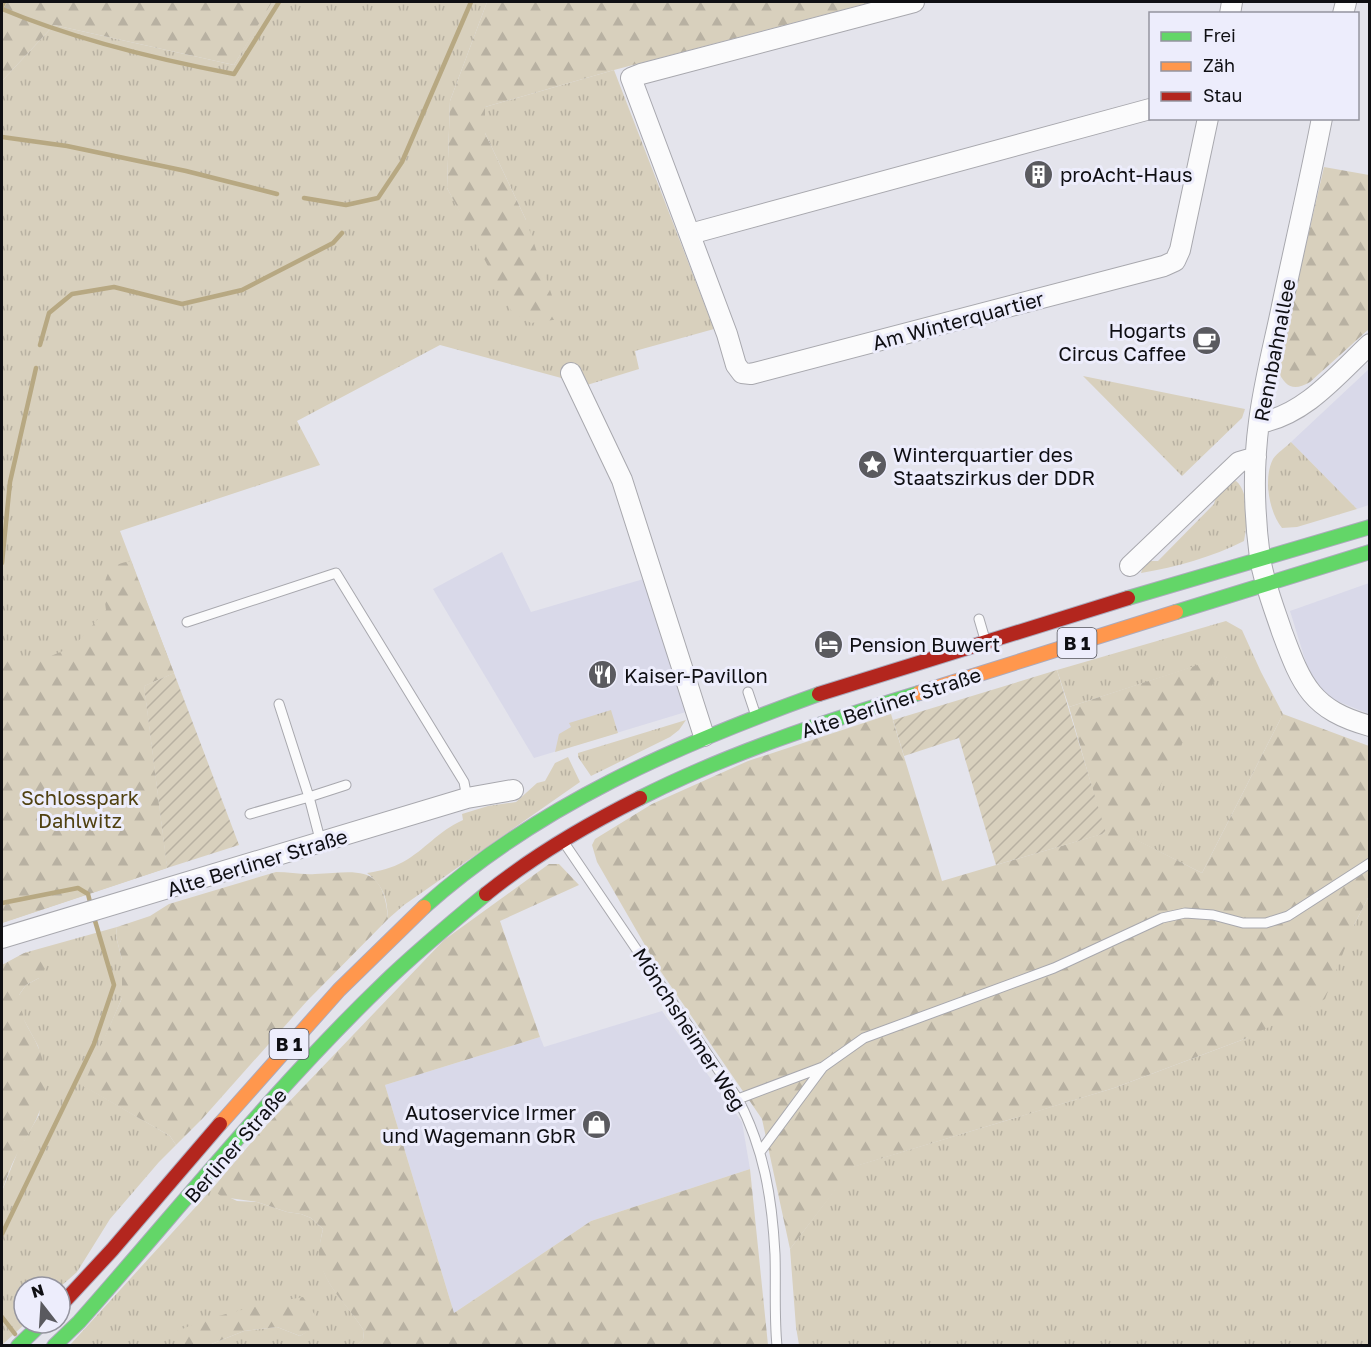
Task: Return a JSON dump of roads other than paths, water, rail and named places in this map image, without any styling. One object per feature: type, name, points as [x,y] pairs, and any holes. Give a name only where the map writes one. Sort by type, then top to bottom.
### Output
[{"type":"main road","name":"B 1","points":[[1260,558],[1370,527]]},
{"type":"main road","name":"B 1","points":[[1266,584],[1370,552]]},
{"type":"main road","name":"Alte Berliner Straße","points":[[544,816],[644,762],[756,715],[985,641],[1260,558]]},
{"type":"main road","name":"Alte Berliner Straße","points":[[562,839],[650,791],[801,730],[1266,584]]},
{"type":"main road","name":"Berliner Straße","points":[[72,1294],[105,1259],[312,1017],[369,958],[433,899],[476,864],[544,816]]},
{"type":"main road","name":"Berliner Straße","points":[[54,1346],[80,1322],[292,1078],[357,1009],[462,912],[500,882],[562,839]]},
{"type":"main road","points":[[18,1346],[29,1335]]},
{"type":"street","name":"Am Winterquartier","points":[[914,2],[631,78],[727,334],[736,365],[742,373],[752,374],[1164,266],[1175,261],[1180,250],[1208,120]]},
{"type":"street","points":[[690,234],[1149,109]]},
{"type":"street","name":"Rennbahnallee","points":[[1322,120],[1259,423],[1256,498],[1260,558],[1266,584],[1293,662],[1302,681],[1314,698],[1329,710],[1350,721],[1370,726]]},
{"type":"street","points":[[1259,423],[1290,414],[1299,408],[1370,344]]},
{"type":"street","points":[[571,373],[622,480],[704,736]]},
{"type":"street","points":[[1130,566],[1239,462],[1256,457]]},
{"type":"street","name":"Alte Berliner Straße","points":[[2,938],[467,798],[513,790]]},
{"type":"lane","points":[[187,622],[336,573],[464,782],[467,798]]},
{"type":"lane","points":[[979,619],[985,641]]},
{"type":"lane","points":[[748,692],[756,715]]},
{"type":"lane","points":[[279,704],[309,797],[321,843]]},
{"type":"lane","points":[[250,814],[346,785]]},
{"type":"lane","name":"Mönchsheimer Weg","points":[[562,839],[738,1099],[751,1124],[767,1179],[775,1252],[777,1346]]},
{"type":"lane","points":[[738,1099],[823,1067],[864,1038],[1054,968],[1162,918],[1185,913],[1213,915],[1243,923],[1266,923],[1288,916],[1370,863]]},
{"type":"lane","points":[[760,1152],[823,1067]]},
{"type":"waterway","points":[[2,6],[4,2]]},
{"type":"waterway","points":[[2,9],[116,48],[234,74],[279,2]]},
{"type":"waterway","points":[[304,198],[346,205],[378,198],[402,162],[471,2]]},
{"type":"waterway","points":[[2,137],[67,146],[186,171],[277,194]]},
{"type":"waterway","points":[[40,345],[49,313],[72,294],[114,287],[182,304],[242,290],[333,243],[342,233]]},
{"type":"waterway","points":[[2,563],[10,482],[36,368]]},
{"type":"waterway","points":[[2,903],[78,888],[88,894],[91,906]]},
{"type":"waterway","points":[[2,1234],[94,1044],[114,985],[93,914]]},
{"type":"waterway","points":[[2,1317],[12,1330]]},
{"type":"place","name":"proAcht-Haus","points":[[1039,174]]},
{"type":"place","name":"Hogarts Circus Caffee","points":[[1207,341]]},
{"type":"place","name":"Winterquartier des Staatszirkus der DDR","points":[[872,465]]},
{"type":"place","name":"Pension Buwert","points":[[828,644]]},
{"type":"place","name":"Kaiser-Pavillon","points":[[603,675]]},
{"type":"place","name":"Autoservice Irmer und Wagemann GbR","points":[[597,1124]]},
{"type":"park label","name":"Schlosspark Dahlwitz","points":[[80,808]]}]
